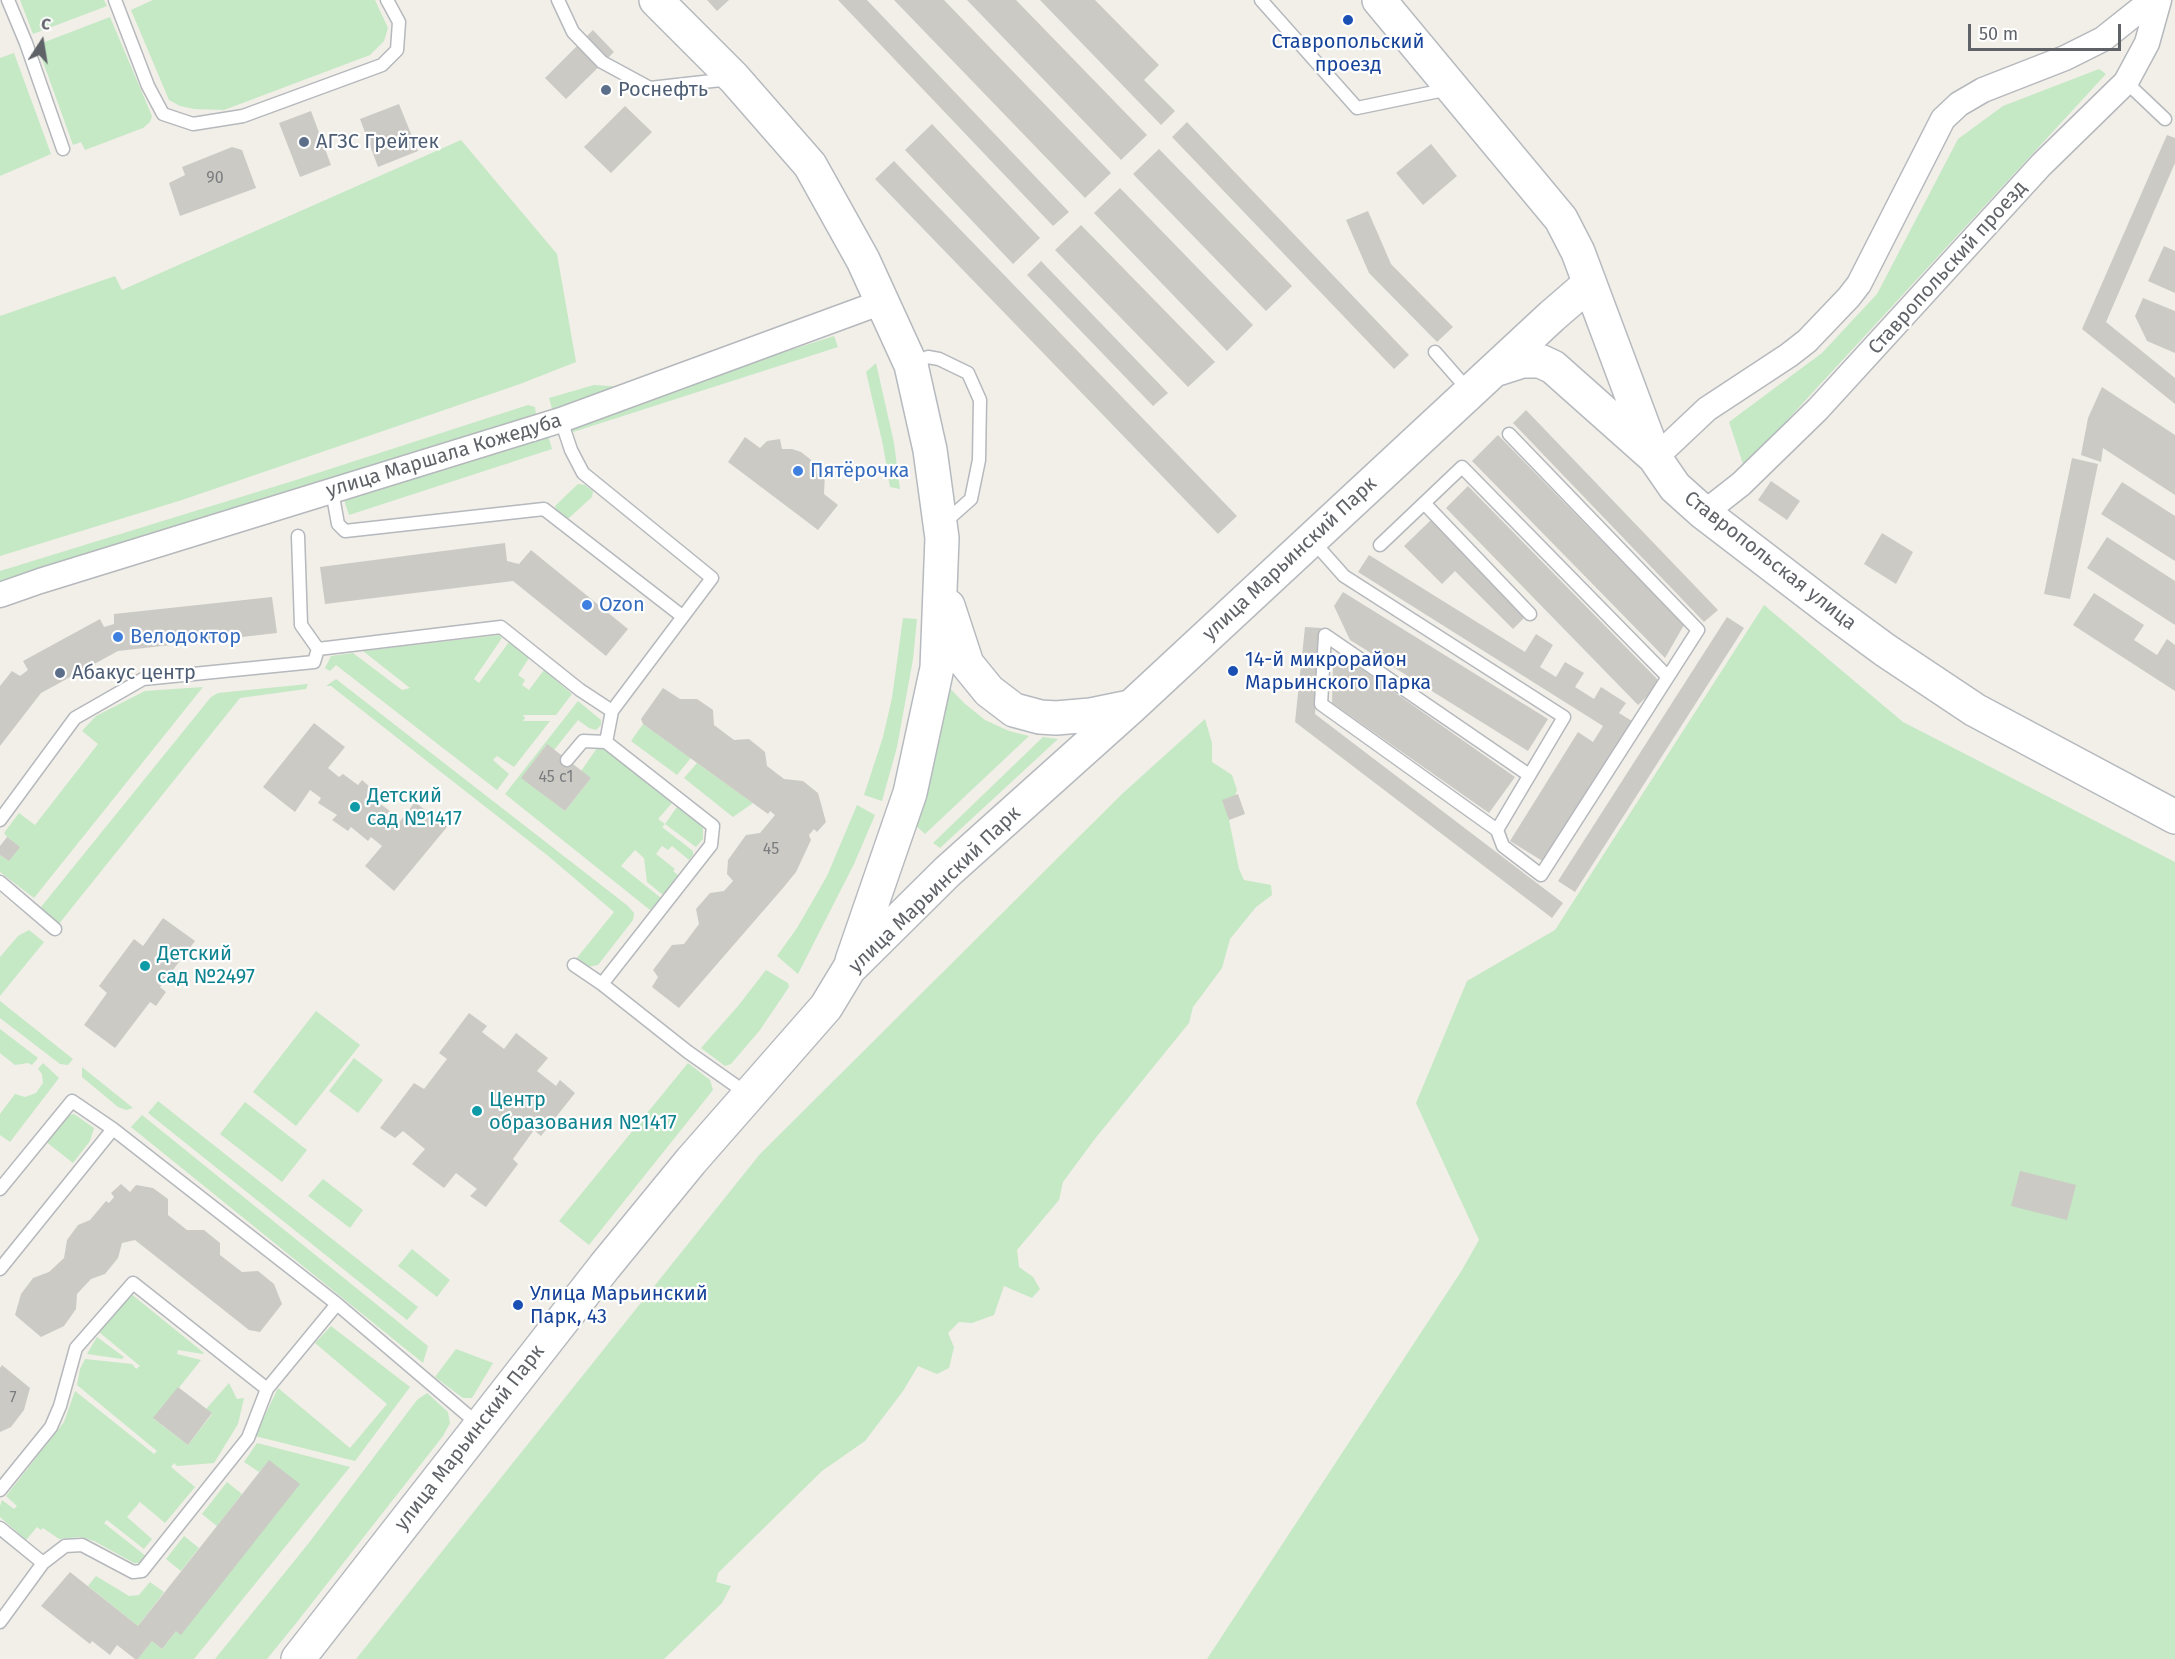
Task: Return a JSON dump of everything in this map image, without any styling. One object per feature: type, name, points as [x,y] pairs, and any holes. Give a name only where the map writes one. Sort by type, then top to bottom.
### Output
[{"type":"street","points":[[656,0],[734,78],[810,165],[862,260],[911,365],[930,450],[941,526],[937,668],[910,793],[900,828],[849,969]]},
{"type":"street","name":"Ставропольская улица","points":[[1379,0],[1561,219],[1578,252],[1655,458],[1676,487],[1704,513],[1885,650],[1975,710],[2175,817]]},
{"type":"street","points":[[1481,381],[1522,361],[1540,361],[1553,368],[1655,458],[1707,409],[1789,355],[1849,297],[1859,284],[1943,119],[1959,104],[1983,90],[2065,58],[2103,39],[2152,0]]},
{"type":"street","name":"Ставропольский проезд","points":[[1704,513],[1741,484],[1818,409],[2041,165],[2126,82],[2147,43],[2158,0]]},
{"type":"street","name":"улица Марьинский Парк","points":[[298,1659],[605,1266],[691,1161],[750,1096],[826,1006],[849,969],[947,872],[1131,707],[1481,381],[1589,284]]},
{"type":"street","name":"улица Маршала Кожедуба","points":[[0,596],[40,581],[561,420],[882,302]]},
{"type":"street","points":[[941,578],[967,664],[989,691],[1014,710],[1040,717],[1056,718],[1091,715],[1131,707]]},
{"type":"lane","points":[[8,0],[26,43],[63,149]]},
{"type":"lane","points":[[115,0],[148,87],[163,114],[193,124],[243,116],[382,65],[396,50],[399,22],[387,0]]},
{"type":"lane","points":[[558,0],[573,32],[602,62],[650,88],[734,78]]},
{"type":"lane","points":[[1261,0],[1357,108],[1453,88]]},
{"type":"lane","points":[[2126,82],[2165,119]]},
{"type":"lane","points":[[1435,352],[1481,381]]},
{"type":"lane","points":[[911,365],[928,357],[939,359],[968,373],[980,400],[979,460],[971,499],[941,526]]},
{"type":"lane","points":[[561,420],[571,450],[583,472],[711,578],[612,711],[606,742]]},
{"type":"lane","points":[[1509,434],[1698,630],[1541,875],[1503,846],[1497,830],[1321,704],[1325,635],[1529,775]]},
{"type":"lane","points":[[1380,545],[1462,466],[1668,677]]},
{"type":"lane","points":[[332,491],[338,524],[345,531],[544,509],[682,616]]},
{"type":"lane","points":[[1424,503],[1530,614]]},
{"type":"lane","points":[[298,536],[301,625],[318,649]]},
{"type":"lane","points":[[1311,540],[1344,576],[1564,717],[1497,830]]},
{"type":"lane","points":[[318,649],[501,627],[580,690],[612,711]]},
{"type":"lane","points":[[0,820],[75,718],[143,679],[314,662],[318,649]]},
{"type":"lane","points":[[567,760],[583,741],[606,742],[713,826],[711,845],[602,984]]},
{"type":"lane","points":[[0,882],[55,929]]},
{"type":"lane","points":[[574,964],[688,1052],[750,1096]]},
{"type":"lane","points":[[0,1189],[72,1101],[113,1129],[337,1304],[480,1426]]},
{"type":"lane","points":[[0,1269],[113,1129]]},
{"type":"lane","points":[[0,1490],[51,1427],[60,1406],[76,1348],[133,1283],[267,1389]]},
{"type":"lane","points":[[0,1622],[43,1563],[65,1546],[82,1545],[133,1572],[141,1571],[248,1438],[267,1389],[337,1304]]},
{"type":"lane","points":[[0,1528],[43,1563]]},
{"type":"green space","points":[[20,0],[104,0],[107,6],[33,34]]},
{"type":"green space","points":[[153,0],[375,0],[388,28],[384,41],[370,55],[224,110],[194,109],[180,106],[169,100],[131,10]]},
{"type":"green space","points":[[110,17],[152,116],[150,122],[143,128],[85,150],[81,142],[73,145],[37,45]]},
{"type":"green space","points":[[14,53],[51,154],[0,176],[0,58]]},
{"type":"green space","points":[[2099,69],[2106,74],[1744,467],[1729,422],[1822,353],[1877,294],[1958,139],[2003,106]]},
{"type":"green space","points":[[461,140],[557,254],[576,362],[520,384],[182,500],[0,556],[0,316],[115,276],[122,290]]},
{"type":"green space","points":[[834,336],[838,347],[573,432],[568,422]]},
{"type":"green space","points":[[876,363],[894,443],[900,489],[890,487],[866,372]]},
{"type":"green space","points":[[594,385],[626,387],[552,409],[549,398]]},
{"type":"green space","points":[[528,405],[535,407],[534,418],[0,587],[0,571],[296,480]]},
{"type":"green space","points":[[548,435],[552,449],[349,515],[344,500]]},
{"type":"green space","points":[[578,484],[585,485],[593,491],[592,497],[569,518],[563,517],[557,513],[555,506]]},
{"type":"green space","points":[[1764,605],[1903,722],[2175,862],[2175,1659],[1207,1659],[1462,1270],[1479,1240],[1416,1103],[1467,981],[1555,930]]},
{"type":"green space","points":[[903,618],[917,619],[913,659],[897,747],[882,801],[864,795],[883,737],[892,698]]},
{"type":"green space","points":[[499,635],[502,638],[474,679],[479,683],[509,642],[529,658],[518,675],[525,680],[522,685],[529,690],[544,670],[572,694],[556,715],[523,715],[525,718],[523,721],[550,721],[514,767],[497,756],[493,760],[509,774],[497,790],[336,665],[330,671],[325,668],[331,656],[353,653],[402,690],[410,688],[363,651]]},
{"type":"green space","points":[[336,679],[628,906],[634,913],[633,920],[598,965],[588,967],[576,959],[614,912],[547,855],[331,686],[326,686]]},
{"type":"green space","points":[[945,683],[985,720],[1009,731],[1029,736],[925,834],[915,825]]},
{"type":"green space","points":[[308,684],[306,689],[240,698],[58,925],[41,907],[211,697],[218,693]]},
{"type":"green space","points":[[203,687],[34,898],[0,872],[0,855],[9,861],[19,847],[4,833],[19,813],[35,825],[98,744],[82,731],[96,716],[145,691]]},
{"type":"green space","points":[[578,701],[601,720],[601,725],[596,730],[578,720],[554,750],[546,745],[522,778],[565,811],[591,778],[581,771],[597,748],[604,749],[672,803],[658,819],[665,824],[662,827],[693,851],[693,855],[689,860],[672,846],[668,850],[662,846],[656,854],[675,869],[673,871],[678,875],[663,895],[647,882],[644,858],[635,850],[621,866],[661,898],[650,910],[505,794]]},
{"type":"green space","points":[[1205,719],[1212,743],[1212,762],[1232,775],[1237,790],[1228,815],[1239,869],[1244,880],[1271,885],[1272,895],[1256,907],[1230,939],[1222,968],[1193,1007],[1189,1023],[1094,1140],[1063,1182],[1059,1200],[1017,1250],[1019,1267],[1033,1277],[1040,1289],[1032,1298],[1004,1286],[994,1315],[972,1323],[959,1322],[948,1333],[954,1347],[949,1368],[937,1374],[918,1366],[903,1391],[865,1441],[822,1471],[718,1573],[716,1582],[731,1586],[722,1603],[664,1659],[356,1659],[760,1154],[1122,794]]},
{"type":"green space","points":[[643,724],[691,758],[677,775],[631,741]]},
{"type":"green space","points":[[1043,737],[1058,739],[940,848],[933,843]]},
{"type":"green space","points":[[697,763],[753,803],[733,817],[684,778]]},
{"type":"green space","points":[[857,805],[875,815],[854,864],[798,974],[777,956],[797,928],[827,876]]},
{"type":"green space","points":[[677,807],[703,827],[703,839],[696,847],[665,824]]},
{"type":"green space","points":[[29,930],[44,942],[0,996],[0,957],[18,936]]},
{"type":"green space","points":[[766,970],[788,983],[789,987],[760,1030],[731,1064],[725,1066],[701,1048]]},
{"type":"green space","points":[[0,1001],[73,1059],[68,1065],[60,1064],[0,1018]]},
{"type":"green space","points":[[316,1011],[360,1045],[296,1126],[253,1092]]},
{"type":"green space","points":[[0,1029],[38,1058],[32,1065],[28,1063],[15,1065],[0,1053]]},
{"type":"green space","points":[[354,1058],[383,1080],[358,1113],[329,1091]]},
{"type":"green space","points":[[43,1063],[59,1078],[10,1142],[0,1135],[0,1114],[15,1094],[25,1097],[36,1093],[43,1083],[42,1074],[38,1069]]},
{"type":"green space","points":[[688,1063],[710,1080],[713,1090],[589,1245],[559,1221]]},
{"type":"green space","points":[[82,1067],[133,1108],[126,1110],[118,1107],[82,1077]]},
{"type":"green space","points":[[158,1101],[418,1307],[407,1320],[148,1113]]},
{"type":"green space","points":[[245,1102],[307,1150],[282,1182],[220,1134]]},
{"type":"green space","points":[[74,1114],[94,1128],[90,1141],[73,1163],[45,1141],[67,1116]]},
{"type":"green space","points":[[142,1115],[428,1346],[423,1363],[131,1127]]},
{"type":"green space","points":[[323,1179],[363,1210],[350,1228],[308,1196]]},
{"type":"green space","points":[[412,1249],[450,1280],[437,1297],[398,1266]]},
{"type":"green space","points":[[130,1293],[204,1353],[178,1350],[177,1354],[201,1360],[154,1419],[188,1445],[212,1414],[206,1409],[229,1383],[237,1399],[244,1398],[238,1424],[214,1463],[177,1466],[174,1463],[171,1467],[195,1487],[165,1523],[140,1502],[127,1517],[152,1539],[144,1549],[107,1520],[104,1523],[147,1557],[142,1563],[134,1563],[94,1541],[80,1537],[59,1539],[43,1528],[41,1530],[37,1527],[26,1540],[0,1517],[2,1500],[14,1509],[17,1506],[6,1496],[64,1422],[75,1391],[154,1454],[157,1451],[77,1385],[80,1369],[85,1359],[132,1364],[136,1369],[140,1366],[99,1332]]},
{"type":"green space","points":[[331,1326],[410,1387],[355,1461],[255,1436],[278,1388],[350,1448],[387,1404],[315,1343]]},
{"type":"green space","points":[[97,1337],[124,1357],[122,1359],[87,1354]]},
{"type":"green space","points":[[456,1349],[493,1363],[472,1398],[463,1398],[435,1377]]},
{"type":"green space","points":[[427,1393],[448,1412],[450,1423],[443,1436],[297,1622],[267,1659],[215,1659],[308,1544],[417,1400]]},
{"type":"green space","points":[[257,1443],[350,1467],[194,1659],[138,1659],[152,1641],[162,1649],[176,1631],[269,1461],[259,1472],[244,1462]]},
{"type":"green space","points":[[227,1482],[242,1494],[217,1526],[202,1514]]},
{"type":"green space","points":[[184,1536],[199,1548],[181,1571],[166,1559]]},
{"type":"green space","points":[[96,1576],[129,1596],[139,1595],[150,1582],[164,1592],[138,1626],[88,1586]]},
{"type":"building","points":[[707,0],[729,0],[717,11]]},
{"type":"building","points":[[838,0],[867,0],[1069,212],[1053,226]]},
{"type":"building","points":[[894,0],[944,0],[1111,173],[1085,198]]},
{"type":"building","points":[[967,0],[1016,0],[1147,135],[1121,160]]},
{"type":"building","points":[[1040,0],[1095,0],[1159,65],[1144,80],[1175,111],[1161,125]]},
{"type":"building","points":[[593,30],[614,52],[566,99],[545,78]]},
{"type":"building","points":[[399,104],[418,151],[378,167],[360,119]]},
{"type":"building","points":[[625,106],[652,132],[611,173],[584,147]]},
{"type":"building","points":[[311,111],[331,165],[300,177],[279,123]]},
{"type":"building","points":[[1187,122],[1409,355],[1394,369],[1172,137]]},
{"type":"building","points":[[932,124],[1040,238],[1013,264],[905,150]]},
{"type":"building","points":[[2167,135],[2175,138],[2175,163],[2106,322],[2175,378],[2175,404],[2082,329]]},
{"type":"building","points":[[1431,144],[1457,176],[1423,205],[1396,173]]},
{"type":"building","points":[[232,147],[242,150],[256,188],[180,216],[169,183],[185,175],[182,167]]},
{"type":"building","points":[[1159,149],[1292,286],[1266,311],[1133,174]]},
{"type":"building","points":[[894,161],[1237,516],[1218,534],[875,179]]},
{"type":"building","points":[[1120,188],[1253,325],[1227,351],[1094,213]]},
{"type":"building","points":[[1368,211],[1391,264],[1453,327],[1437,342],[1369,273],[1346,220]]},
{"type":"building","points":[[1081,225],[1215,362],[1188,387],[1055,250]]},
{"type":"building","points":[[2164,246],[2175,251],[2175,293],[2148,281]]},
{"type":"building","points":[[1041,261],[1168,393],[1153,406],[1027,275]]},
{"type":"building","points":[[2143,298],[2175,311],[2175,353],[2147,341],[2135,316]]},
{"type":"building","points":[[2102,387],[2175,435],[2175,495],[2103,448],[2101,462],[2081,455],[2088,418]]},
{"type":"building","points":[[1526,410],[1718,610],[1704,622],[1513,423]]},
{"type":"building","points":[[1498,435],[1684,625],[1665,658],[1472,461]]},
{"type":"building","points":[[745,437],[760,448],[767,441],[780,439],[782,449],[801,452],[816,467],[817,474],[825,473],[824,494],[838,505],[818,530],[728,462]]},
{"type":"building","points":[[2072,458],[2098,464],[2070,599],[2044,594]]},
{"type":"building","points":[[1771,481],[1800,501],[1787,520],[1758,500]]},
{"type":"building","points":[[2122,482],[2175,516],[2175,561],[2101,514]]},
{"type":"building","points":[[1468,486],[1661,683],[1638,705],[1446,508]]},
{"type":"building","points":[[1431,520],[1526,616],[1513,629],[1455,571],[1442,584],[1404,546]]},
{"type":"building","points":[[1882,533],[1913,552],[1896,584],[1864,564]]},
{"type":"building","points":[[2107,537],[2175,581],[2175,625],[2087,568]]},
{"type":"building","points":[[505,543],[507,561],[519,564],[531,550],[628,629],[606,656],[513,581],[325,604],[320,567]]},
{"type":"building","points":[[1369,555],[1525,652],[1536,634],[1553,645],[1540,667],[1556,677],[1565,662],[1584,673],[1575,687],[1594,699],[1601,687],[1626,703],[1619,713],[1632,721],[1544,862],[1510,841],[1578,732],[1593,742],[1603,726],[1358,572]]},
{"type":"building","points":[[1343,592],[1548,719],[1528,751],[1350,640],[1334,606]]},
{"type":"building","points":[[2094,593],[2144,625],[2134,640],[2157,655],[2167,639],[2175,645],[2175,691],[2073,625]]},
{"type":"building","points":[[272,597],[277,633],[118,651],[41,693],[0,746],[0,686],[12,671],[20,676],[28,670],[23,661],[100,619],[104,627],[114,624],[114,614]]},
{"type":"building","points":[[1727,617],[1744,628],[1575,892],[1558,881]]},
{"type":"building","points":[[1305,627],[1321,628],[1315,714],[1563,903],[1552,918],[1295,722]]},
{"type":"building","points":[[1340,654],[1515,777],[1489,813],[1332,703],[1333,666]]},
{"type":"building","points":[[663,688],[680,699],[697,699],[713,710],[714,725],[734,740],[749,739],[765,752],[767,766],[784,779],[803,781],[818,793],[826,822],[817,832],[814,829],[809,835],[811,840],[796,872],[679,1008],[652,987],[658,977],[653,970],[672,945],[684,944],[699,924],[696,909],[710,893],[724,891],[733,881],[727,874],[728,860],[746,835],[760,833],[775,815],[770,811],[768,814],[643,724],[641,719]]},
{"type":"building","name":"Детский сад №1417","points":[[314,723],[345,747],[328,768],[339,777],[343,774],[358,785],[362,780],[379,795],[375,800],[390,811],[386,815],[398,824],[415,802],[447,827],[394,891],[365,866],[382,846],[371,837],[368,841],[351,827],[348,831],[332,820],[337,815],[318,803],[321,798],[310,790],[295,812],[263,787]]},
{"type":"building","points":[[547,744],[591,778],[565,811],[521,778]]},
{"type":"building","points":[[1238,794],[1245,814],[1229,820],[1222,800]]},
{"type":"building","points":[[7,837],[20,847],[9,861],[0,855],[0,846]]},
{"type":"building","name":"Детский сад №2497","points":[[163,918],[195,941],[160,987],[166,992],[156,1006],[150,1002],[115,1048],[84,1025],[107,993],[99,986],[134,939],[143,946]]},
{"type":"building","name":"Центр образования №1417","points":[[469,1013],[487,1026],[482,1032],[504,1049],[516,1033],[548,1058],[537,1071],[556,1086],[560,1080],[575,1093],[541,1136],[534,1130],[513,1159],[518,1164],[486,1207],[470,1196],[477,1189],[456,1173],[444,1188],[412,1164],[425,1149],[403,1131],[395,1138],[380,1128],[414,1083],[424,1089],[447,1059],[439,1053]]},
{"type":"building","points":[[2020,1171],[2076,1185],[2067,1220],[2011,1206]]},
{"type":"building","points":[[121,1184],[130,1192],[136,1185],[153,1188],[168,1199],[168,1215],[187,1230],[204,1230],[220,1243],[220,1255],[242,1272],[258,1271],[274,1284],[282,1304],[260,1332],[249,1330],[135,1240],[122,1243],[118,1258],[105,1274],[91,1279],[77,1294],[76,1309],[64,1326],[41,1337],[15,1315],[21,1294],[33,1278],[49,1272],[64,1258],[67,1240],[78,1225],[90,1220],[106,1201],[109,1203],[114,1197],[111,1193]]},
{"type":"building","points":[[2,1365],[30,1388],[24,1410],[11,1427],[0,1432],[0,1368]]},
{"type":"building","points":[[178,1387],[212,1413],[188,1445],[153,1418]]},
{"type":"building","points":[[269,1460],[300,1484],[181,1635],[176,1631],[162,1649],[152,1641],[138,1659],[135,1659],[117,1645],[110,1655],[92,1641],[90,1644],[41,1606],[70,1572],[138,1626]]},
{"type":"place","name":"Ставропольский проезд","points":[[1348,20]]},
{"type":"place","name":"Роснефть","points":[[606,90]]},
{"type":"place","name":"АГЗС Грейтек","points":[[304,142]]},
{"type":"place","name":"Пятёрочка","points":[[798,471]]},
{"type":"place","name":"Ozon","points":[[587,605]]},
{"type":"place","name":"Велодоктор","points":[[118,637]]},
{"type":"place","name":"14-й микрорайон Марьинского Парка","points":[[1233,671]]},
{"type":"place","name":"Абакус центр","points":[[60,673]]},
{"type":"place","name":"Детский сад №1417","points":[[355,807]]},
{"type":"place","name":"Детский сад №2497","points":[[145,966]]},
{"type":"place","name":"Центр образования №1417","points":[[477,1111]]},
{"type":"place","name":"Улица Марьинский Парк, 43","points":[[518,1305]]}]
